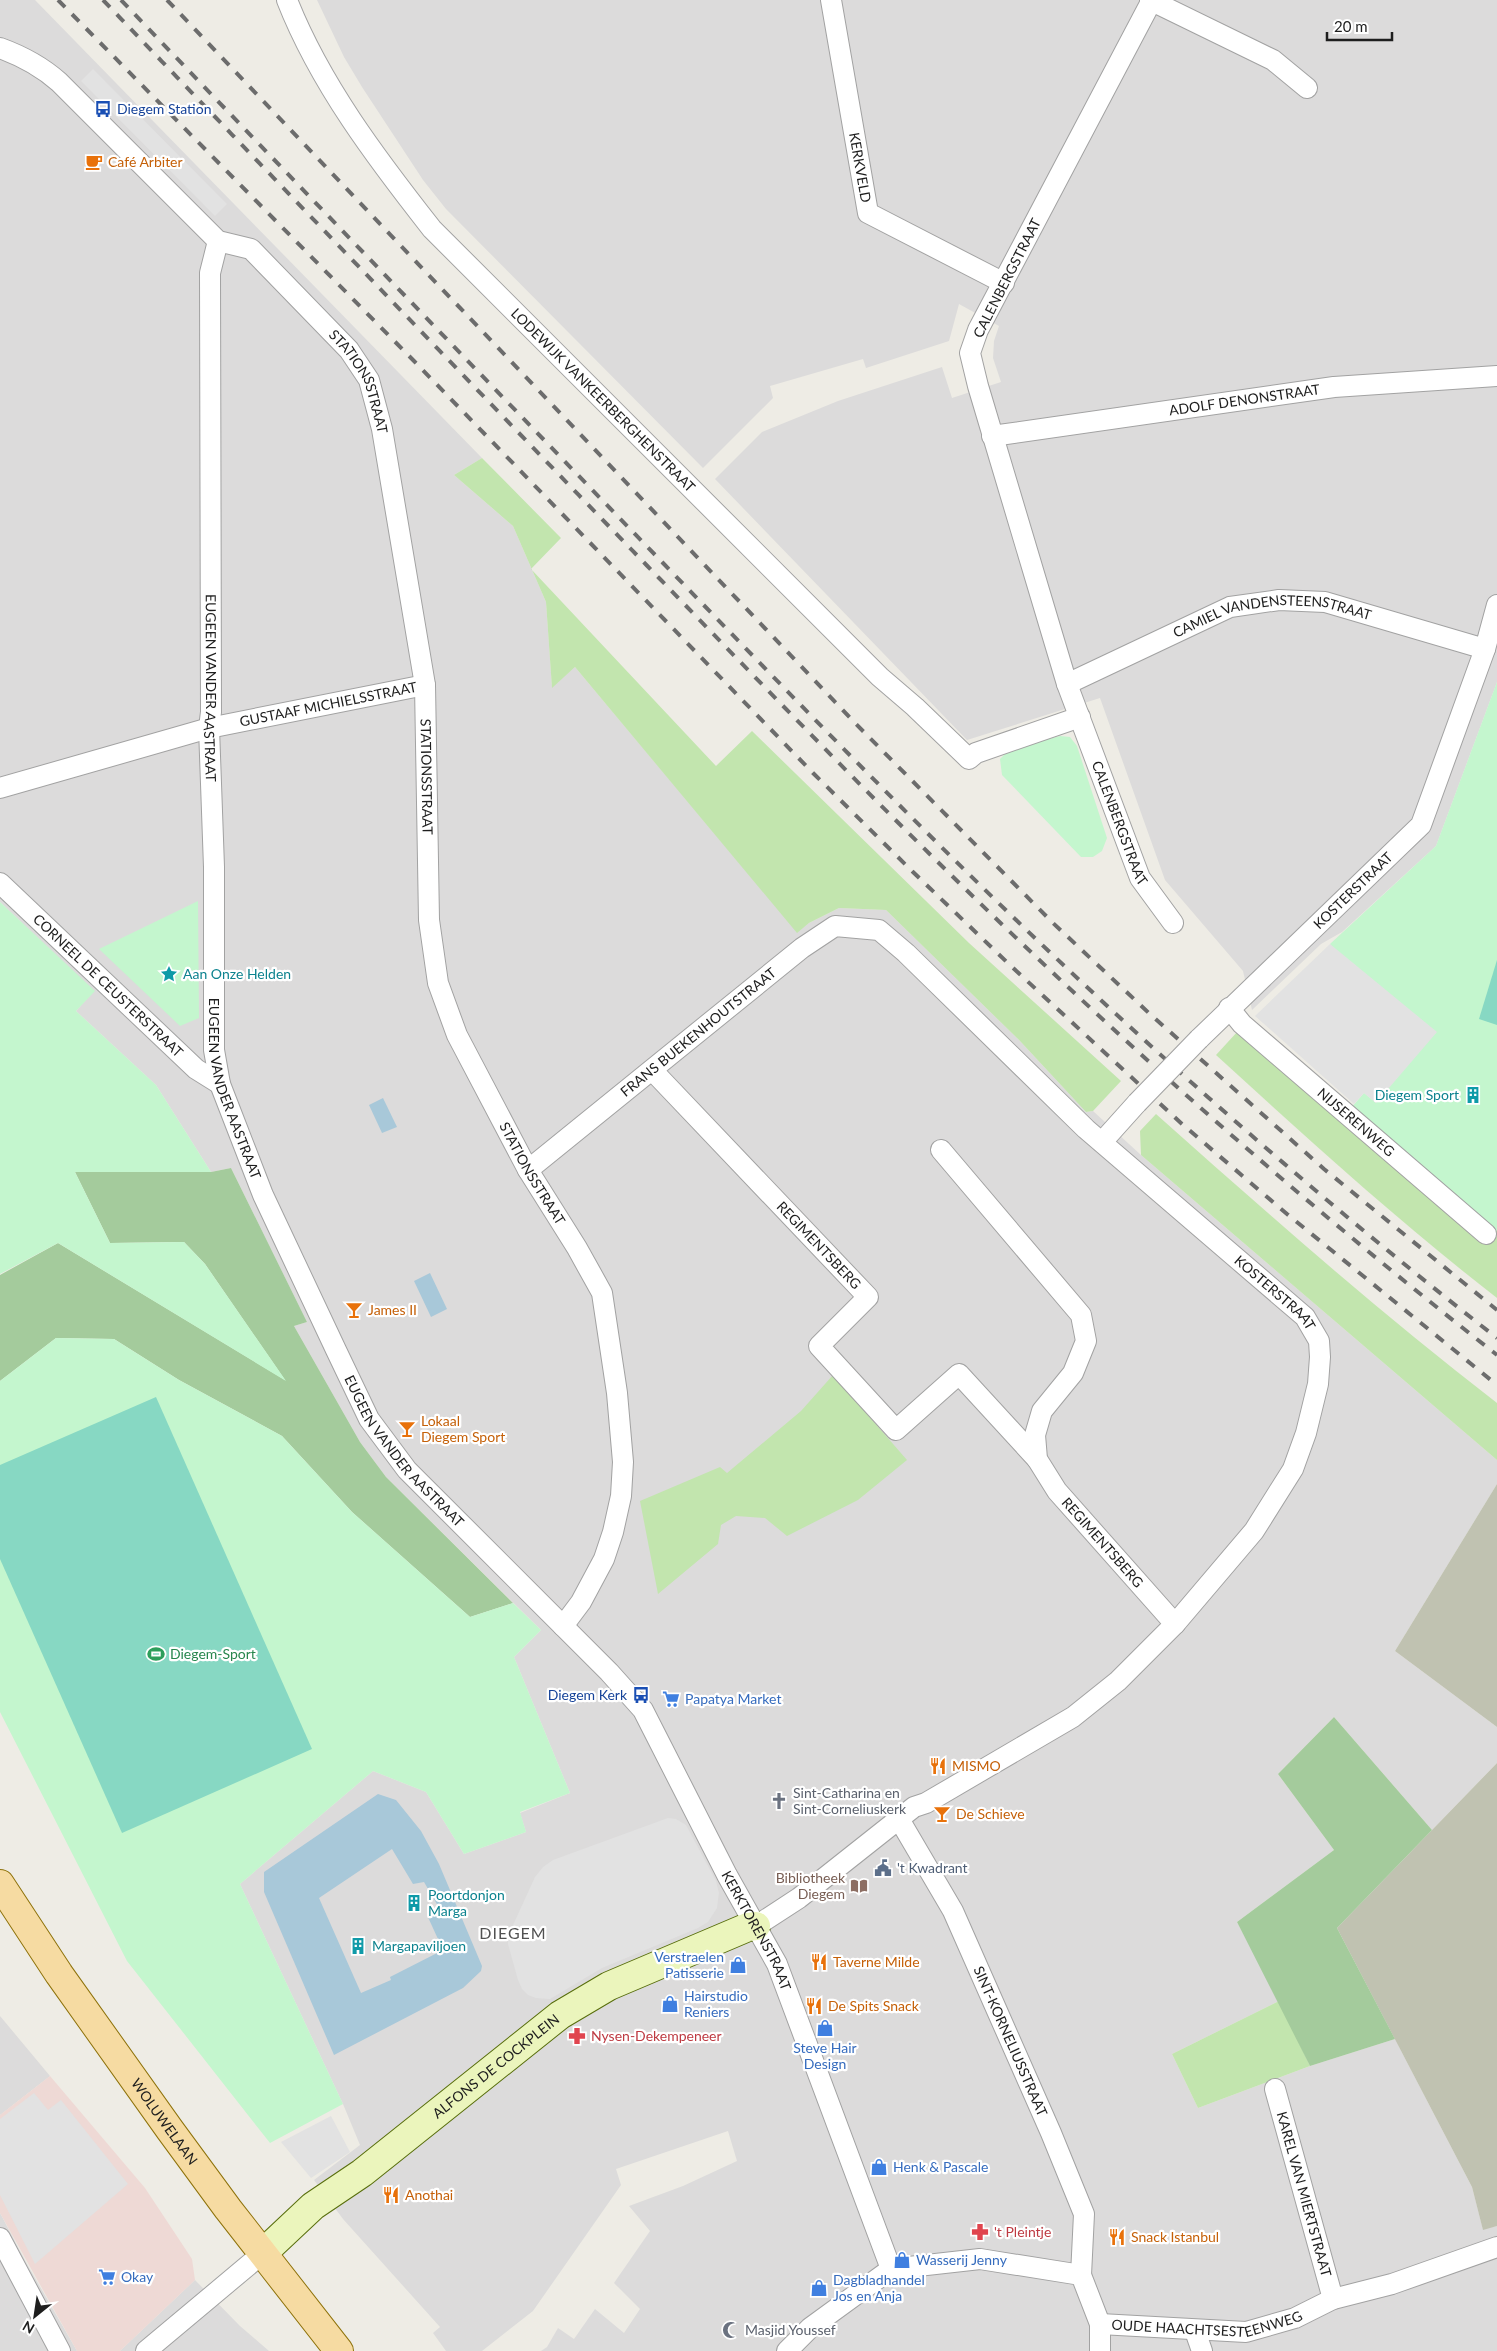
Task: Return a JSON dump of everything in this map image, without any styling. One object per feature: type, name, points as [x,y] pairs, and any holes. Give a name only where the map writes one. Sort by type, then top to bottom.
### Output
[{"type":"main road","name":"WOLUWELAAN","points":[[0,1884],[18,1914],[98,2030],[228,2209],[340,2351]]},
{"type":"street","name":"LODEWIJK VANKEERBERGHENSTRAAT","points":[[287,0],[321,71],[391,176],[432,229],[880,677],[915,707],[969,759],[976,754],[1080,717]]},
{"type":"street","name":"KERKVELD","points":[[831,0],[868,213],[1004,283]]},
{"type":"street","name":"CALENBERGSTRAAT","points":[[1151,1],[978,330],[970,353],[992,436],[1067,684],[1140,878],[1173,923]]},
{"type":"street","points":[[1151,1],[1273,60],[1307,88]]},
{"type":"street","points":[[0,48],[37,65],[59,82],[218,241]]},
{"type":"street","name":"STATIONSSTRAAT","points":[[218,241],[251,249],[349,350],[369,380],[382,429],[425,685],[429,920],[438,983],[457,1035],[528,1170],[577,1248],[602,1293],[617,1392],[623,1462],[621,1496],[613,1532],[604,1559],[581,1602],[563,1626]]},
{"type":"street","name":"EUGEEN VANDER AASTRAAT","points":[[218,241],[210,273],[212,712],[209,728],[214,867],[214,1050],[220,1084],[263,1195],[370,1419],[407,1470],[563,1626]]},
{"type":"street","name":"ADOLF DENONSTRAAT","points":[[992,436],[1334,387],[1497,376]]},
{"type":"street","name":"CAMIEL VANDENSTEENSTRAAT","points":[[1067,684],[1230,607],[1279,600],[1326,602],[1486,649]]},
{"type":"street","name":"KOSTERSTRAAT","points":[[756,1926],[799,1898],[914,1807],[926,1803],[1073,1717],[1118,1681],[1174,1624],[1254,1531],[1293,1469],[1306,1433],[1318,1384],[1319,1341],[1305,1317],[1102,1142],[1229,1008],[1421,825],[1486,649],[1497,605]]},
{"type":"street","name":"GUSTAAF MICHIELSSTRAAT","points":[[0,788],[209,728],[425,685]]},
{"type":"street","name":"CORNEEL DE CEUSTERSTRAAT","points":[[0,883],[196,1069],[220,1084]]},
{"type":"street","name":"FRANS BUEKENHOUTSTRAAT","points":[[528,1170],[802,948],[835,926],[879,930],[906,953],[1086,1129],[1102,1142]]},
{"type":"street","name":"NIJSERENWEG","points":[[1229,1008],[1242,1024],[1486,1234]]},
{"type":"street","name":"REGIMENTSBERG","points":[[652,1070],[868,1297],[819,1346],[896,1430],[959,1374],[1037,1459],[1057,1491],[1174,1624]]},
{"type":"street","name":"REGIMENTSBERG","points":[[941,1150],[1081,1316],[1086,1341],[1073,1372],[1042,1411],[1035,1435],[1037,1459]]},
{"type":"street","name":"KERKTORENSTRAAT","points":[[563,1626],[643,1710],[777,1964],[891,2269]]},
{"type":"street","name":"SINT-KORNELIUSSTRAAT","points":[[899,1819],[953,1911],[1051,2133],[1084,2214],[1080,2276]]},
{"type":"street","name":"ALFONS DE COCKPLEIN","points":[[263,2253],[313,2206],[362,2173],[560,2015],[609,1986],[756,1926]]},
{"type":"street","name":"KAREL VAN MIERTSTRAAT","points":[[1275,2089],[1333,2299]]},
{"type":"street","points":[[0,2238],[60,2351]]},
{"type":"street","name":"OUDE HAACHTSESTEENWEG","points":[[1080,2276],[1100,2324],[1196,2331],[1246,2332],[1295,2318],[1333,2299],[1392,2284],[1497,2247]]},
{"type":"street","points":[[146,2351],[263,2253]]},
{"type":"street","points":[[787,2351],[810,2328],[891,2269],[980,2259],[1080,2276]]},
{"type":"street","points":[[1100,2324],[1100,2351]]},
{"type":"street","points":[[1196,2331],[1202,2351]]},
{"type":"shaded area","points":[[0,0],[35,0],[482,458],[454,475],[513,526],[546,602],[552,687],[575,667],[797,932],[809,923],[839,908],[886,910],[1020,1041],[1086,1112],[1093,1111],[1141,1155],[1497,1460],[1497,1484],[1395,1651],[1497,1727],[1497,1763],[1432,1830],[1334,1717],[1278,1774],[1334,1850],[1237,1922],[1279,2001],[1172,2054],[1198,2108],[1310,2066],[1395,2039],[1472,2187],[1483,2229],[1497,2226],[1497,2351],[541,2351],[547,2347],[558,2328],[574,2339],[595,2309],[624,2333],[640,2309],[614,2283],[650,2231],[629,2206],[683,2186],[737,2161],[728,2131],[616,2169],[621,2185],[533,2311],[482,2351],[446,2351],[433,2333],[440,2327],[343,2219],[314,2180],[360,2145],[343,2104],[240,1884],[373,1771],[426,1792],[464,1854],[526,1832],[520,1813],[570,1793],[514,1657],[541,1630],[386,1477],[360,1442],[294,1326],[307,1322],[231,1168],[211,1172],[156,1085],[76,1011],[94,991],[0,902]]},
{"type":"shaded area","points":[[317,0],[1497,0],[1497,682],[1436,846],[1342,932],[1321,944],[1252,1010],[1243,971],[1165,880],[1100,698],[967,740],[715,479],[762,432],[838,401],[942,367],[952,398],[1001,382],[993,358],[994,341],[999,326],[959,304],[949,341],[866,368],[863,359],[770,386],[773,398],[703,468],[446,209],[423,180],[362,87],[344,57]]},
{"type":"shaded area","points":[[93,69],[227,204],[215,216],[81,81]]},
{"type":"shaded area","points":[[1330,944],[1437,1032],[1376,1103],[1364,1093],[1354,1104],[1255,1016]]},
{"type":"shaded area","points":[[1497,1484],[1497,1727],[1395,1651]]},
{"type":"shaded area","points":[[1497,1763],[1497,2226],[1483,2230],[1472,2187],[1337,1928]]},
{"type":"shaded area","points":[[668,1818],[676,1819],[686,1825],[716,1881],[719,1893],[717,1908],[708,1922],[698,1928],[602,1968],[550,1999],[536,1998],[528,1995],[522,1989],[518,1980],[508,1944],[508,1936],[535,1877],[543,1867],[553,1860]]},
{"type":"shaded area","points":[[0,2016],[50,2076],[0,2115]]},
{"type":"shaded area","points":[[50,2076],[145,2188],[192,2259],[195,2280],[120,2351],[77,2351],[0,2213],[0,2115]]},
{"type":"shaded area","points":[[34,2093],[48,2110],[61,2100],[128,2184],[35,2264],[0,2195],[0,2119]]},
{"type":"shaded area","points":[[331,2116],[350,2152],[311,2178],[281,2142]]},
{"type":"shaded area","points":[[0,2213],[27,2264],[77,2351],[0,2351]]},
{"type":"shaded area","points":[[195,2280],[240,2326],[269,2351],[120,2351]]},
{"type":"green space","points":[[482,458],[561,538],[531,569],[513,526],[454,475]]},
{"type":"green space","points":[[532,570],[716,766],[752,731],[969,943],[1121,1081],[1093,1111],[1086,1112],[1020,1041],[886,910],[839,908],[809,923],[797,933],[575,667],[552,688],[546,602]]},
{"type":"green space","points":[[1497,682],[1497,1231],[1351,1108],[1364,1093],[1376,1103],[1330,944],[1436,846]]},
{"type":"green space","points":[[1060,736],[1070,737],[1077,746],[1107,838],[1102,851],[1093,857],[1081,857],[1002,775],[1000,759],[1010,749]]},
{"type":"green space","points":[[198,901],[199,1018],[180,1026],[99,949]]},
{"type":"green space","points":[[0,902],[95,991],[76,1011],[156,1085],[211,1172],[75,1172],[110,1243],[184,1242],[205,1264],[286,1381],[58,1243],[0,1274]]},
{"type":"green space","points":[[1497,960],[1497,1025],[1479,1019]]},
{"type":"green space","points":[[1249,1019],[1497,1231],[1497,1298],[1389,1210],[1216,1055]]},
{"type":"green space","points":[[1156,1114],[1367,1298],[1497,1403],[1497,1460],[1141,1155],[1140,1131]]},
{"type":"green space","points":[[231,1168],[307,1322],[294,1326],[360,1442],[386,1477],[513,1603],[470,1617],[352,1512],[282,1436],[179,1380],[114,1339],[56,1338],[0,1381],[0,1275],[58,1243],[285,1380],[205,1264],[184,1242],[110,1243],[75,1172],[211,1172]]},
{"type":"green space","points":[[56,1338],[114,1339],[179,1380],[282,1436],[352,1512],[470,1617],[513,1603],[541,1630],[514,1657],[570,1793],[520,1812],[526,1832],[464,1854],[426,1792],[373,1771],[240,1884],[343,2104],[270,2143],[127,1961],[0,1712],[0,1381]]},
{"type":"green space","points":[[833,1375],[907,1460],[858,1500],[787,1536],[765,1518],[736,1516],[721,1525],[718,1544],[658,1594],[640,1501],[720,1467],[727,1473],[801,1411]]},
{"type":"green space","name":"Diegem-Sport","points":[[156,1397],[312,1749],[122,1833],[0,1559],[0,1465]]},
{"type":"green space","points":[[1334,1717],[1432,1830],[1337,1928],[1395,2039],[1310,2066],[1237,1922],[1334,1850],[1278,1774]]},
{"type":"green space","points":[[1279,2001],[1310,2066],[1198,2108],[1172,2054]]},
{"type":"water","points":[[383,1098],[397,1127],[382,1133],[369,1105]]},
{"type":"water","points":[[430,1273],[447,1309],[431,1317],[414,1281]]},
{"type":"water","points":[[378,1794],[396,1800],[421,1831],[439,1864],[482,1966],[481,1971],[463,1988],[334,2055],[264,1892],[264,1872]],"holes":[[[392,1849],[413,1884],[424,1882],[438,1906],[427,1915],[443,1950],[390,1977],[391,1980],[361,1993],[319,1898]]]},
{"type":"railway","points":[[58,0],[414,361],[813,773],[913,872],[1012,967],[1182,1124],[1287,1214],[1497,1385]]},
{"type":"railway","points":[[103,0],[751,673],[889,814],[983,906],[1087,1005],[1259,1159],[1497,1355]]},
{"type":"railway","points":[[121,0],[755,658],[989,894],[1148,1044],[1262,1145],[1378,1243],[1497,1338]]},
{"type":"railway","points":[[167,0],[856,724],[1053,923],[1151,1015],[1324,1169],[1497,1310]]},
{"type":"place","name":"Diegem Station","points":[[103,109]]},
{"type":"place","name":"Café Arbiter","points":[[94,162]]},
{"type":"place","name":"Aan Onze Helden","points":[[169,974]]},
{"type":"place","name":"Diegem Sport","points":[[1473,1095]]},
{"type":"place","name":"James II","points":[[354,1310]]},
{"type":"place","name":"Lokaal Diegem Sport","points":[[407,1429]]},
{"type":"place","name":"Diegem-Sport","points":[[156,1654]]},
{"type":"place","name":"Diegem Kerk","points":[[641,1695]]},
{"type":"place","name":"Papatya Market","points":[[671,1699]]},
{"type":"place","name":"MISMO","points":[[938,1766]]},
{"type":"place","name":"Sint-Catharina en Sint-Corneliuskerk","points":[[779,1801]]},
{"type":"place","name":"De Schieve","points":[[942,1814]]},
{"type":"place","name":"'t Kwadrant","points":[[883,1868]]},
{"type":"place","name":"Bibliotheek Diegem","points":[[859,1886]]},
{"type":"place","name":"Poortdonjon Marga","points":[[414,1903]]},
{"type":"place","name":"Margapaviljoen","points":[[358,1946]]},
{"type":"place","name":"Taverne Milde","points":[[819,1962]]},
{"type":"place","name":"Verstraelen Patisserie","points":[[738,1965]]},
{"type":"place","name":"Hairstudio Reniers","points":[[670,2004]]},
{"type":"place","name":"De Spits Snack","points":[[814,2006]]},
{"type":"place","name":"Steve Hair Design","points":[[825,2028]]},
{"type":"place","name":"Nysen-Dekempeneer","points":[[577,2036]]},
{"type":"place","name":"Henk & Pascale","points":[[879,2167]]},
{"type":"place","name":"Anothai","points":[[391,2195]]},
{"type":"place","name":"'t Pleintje","points":[[980,2232]]},
{"type":"place","name":"Snack Istanbul","points":[[1117,2237]]},
{"type":"place","name":"Wasserij Jenny","points":[[902,2260]]},
{"type":"place","name":"Okay","points":[[107,2277]]},
{"type":"place","name":"Dagbladhandel Jos en Anja","points":[[819,2288]]},
{"type":"place","name":"Masjid Youssef","points":[[731,2330]]},
{"type":"district","name":"DIEGEM","points":[[513,1933]]}]
